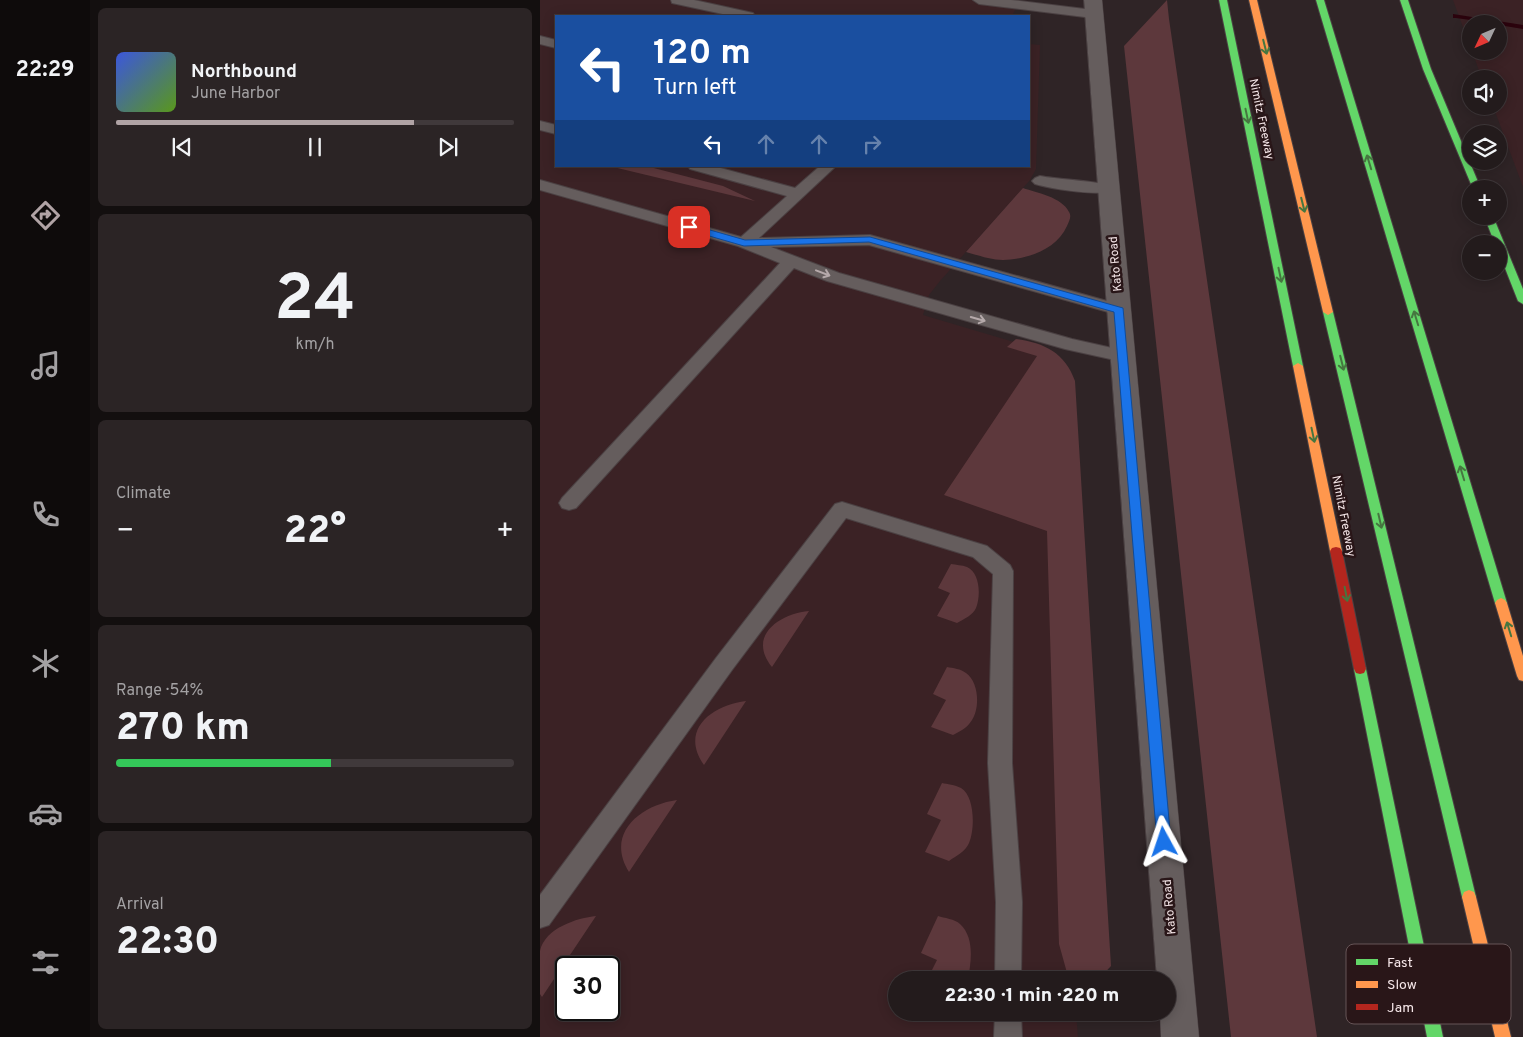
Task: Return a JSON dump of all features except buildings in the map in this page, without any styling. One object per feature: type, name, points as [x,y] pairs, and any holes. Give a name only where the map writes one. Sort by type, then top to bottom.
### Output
[{"type":"main road","name":"Nimitz Freeway","points":[[1223,0],[1416,944]]},
{"type":"main road","points":[[1253,0],[1481,944]]},
{"type":"main road","points":[[1320,0],[1523,676]]},
{"type":"main road","points":[[1404,0],[1427,69],[1473,180]]},
{"type":"main road","points":[[1492,225],[1523,302]]},
{"type":"main road","name":"Nimitz Freeway","points":[[1432,1024],[1435,1037]]},
{"type":"main road","points":[[1500,1024],[1503,1037]]},
{"type":"street","name":"Kato Road","points":[[1093,7],[1124,356],[1180,1037]]},
{"type":"lane","points":[[677,0],[744,15]]},
{"type":"lane","points":[[979,0],[1093,7]]},
{"type":"lane","points":[[540,40],[555,44]]},
{"type":"lane","points":[[540,125],[555,130]]},
{"type":"lane","points":[[699,167],[799,194]]},
{"type":"lane","points":[[744,243],[828,167]]},
{"type":"lane","points":[[1040,181],[1060,185],[1108,188]]},
{"type":"lane","points":[[540,185],[744,243],[833,277],[1071,345],[1124,356]]},
{"type":"lane","points":[[744,243],[870,240],[1119,310]]},
{"type":"lane","points":[[569,503],[791,261]]},
{"type":"lane","points":[[540,916],[736,648],[842,509],[980,551],[1003,571],[1000,762],[1009,902],[1008,971]]},
{"type":"lane","points":[[1008,1021],[1008,1037]]},
{"type":"shaded area","points":[[540,0],[1020,0],[1012,15],[555,15],[555,167],[1030,167],[1030,44],[1040,45],[1036,169],[1030,180],[929,295],[923,315],[1044,351],[1075,971],[888,971],[888,1021],[1077,1021],[1078,1037],[540,1037]]},
{"type":"shaded area","points":[[1167,0],[1317,1037],[1231,1037],[1124,46]]},
{"type":"shaded area","points":[[1453,0],[1523,0],[1523,187],[1507,144],[1507,125],[1500,125],[1496,115],[1507,115],[1507,70],[1479,70],[1475,60],[1508,60],[1508,15],[1462,15],[1462,24]]},
{"type":"shaded area","points":[[613,167],[650,167],[723,186],[755,201]]},
{"type":"shaded area","points":[[1023,188],[1049,196],[1066,207],[1070,217],[1067,226],[1056,241],[1040,252],[1022,258],[998,260],[966,252]]},
{"type":"shaded area","points":[[1016,339],[1036,343],[1053,351],[1066,363],[1075,381],[1111,966],[1106,971],[1066,971],[1059,944],[1047,531],[944,495],[1037,356],[1007,347]]},
{"type":"shaded area","points":[[951,564],[965,566],[971,570],[977,579],[979,591],[975,610],[971,615],[957,623],[937,616],[950,593],[938,588]]},
{"type":"shaded area","points":[[809,611],[772,667],[765,656],[763,646],[765,636],[770,628],[787,617]]},
{"type":"shaded area","points":[[947,667],[966,673],[974,682],[977,695],[975,715],[972,720],[961,731],[953,735],[931,727],[946,700],[933,694]]},
{"type":"shaded area","points":[[746,701],[704,765],[697,752],[695,741],[697,730],[711,714],[733,703]]},
{"type":"shaded area","points":[[942,783],[959,787],[966,792],[971,805],[973,822],[968,846],[949,861],[925,852],[941,820],[927,814]]},
{"type":"shaded area","points":[[677,800],[629,872],[623,858],[621,845],[624,834],[630,824],[639,815],[651,808]]},
{"type":"shaded area","points":[[596,916],[569,956],[555,956],[555,978],[542,997],[540,994],[540,951],[543,943],[555,930],[580,919]]},
{"type":"shaded area","points":[[938,916],[958,922],[965,930],[970,943],[969,971],[932,971],[937,960],[921,953]]},
{"type":"waterway","points":[[1456,16],[1523,27]]},
{"type":"traffic: fast","points":[[1223,0],[1298,366]]},
{"type":"traffic: fast","points":[[1320,0],[1501,603]]},
{"type":"traffic: fast","points":[[1404,0],[1427,69],[1473,180]]},
{"type":"traffic: fast","points":[[1492,225],[1523,301]]},
{"type":"traffic: fast","points":[[1328,312],[1469,897]]},
{"type":"traffic: fast","points":[[1360,669],[1416,944]]},
{"type":"traffic: fast","points":[[1432,1024],[1435,1037]]},
{"type":"traffic: slow","points":[[1253,0],[1328,312]]},
{"type":"traffic: slow","points":[[1298,366],[1336,551]]},
{"type":"traffic: slow","points":[[1501,603],[1523,676]]},
{"type":"traffic: slow","points":[[1469,897],[1480,944]]},
{"type":"traffic: slow","points":[[1500,1024],[1503,1037]]},
{"type":"traffic: jam","points":[[1336,551],[1360,669]]},
{"type":"route","points":[[689,227],[744,243],[870,240],[1119,310],[1164,842]]}]
